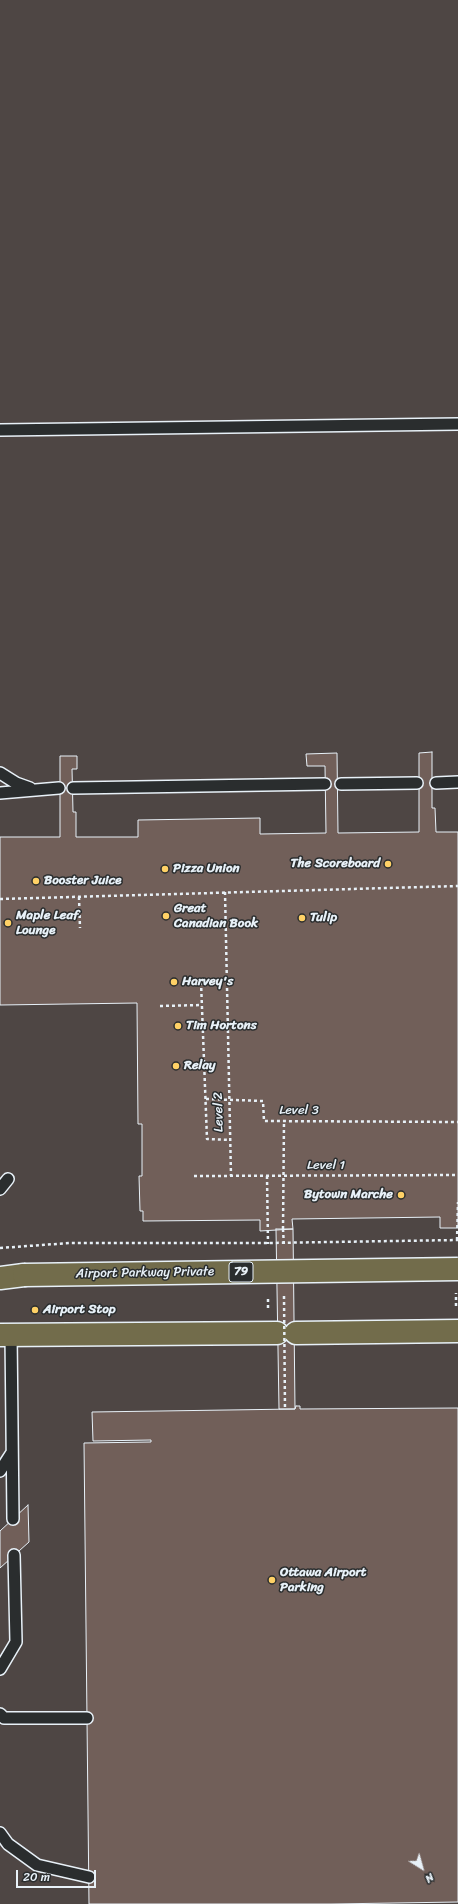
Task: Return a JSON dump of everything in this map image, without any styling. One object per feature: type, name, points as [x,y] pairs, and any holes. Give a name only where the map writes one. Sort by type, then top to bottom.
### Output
[{"type":"highway","name":"Airport Parkway Private","points":[[0,1278],[24,1275],[458,1269]]},
{"type":"highway","points":[[6,1335],[458,1331]]},
{"type":"lane","points":[[0,430],[458,424]]},
{"type":"lane","points":[[0,774],[16,783],[33,789]]},
{"type":"lane","points":[[436,783],[458,782]]},
{"type":"lane","points":[[341,784],[418,783]]},
{"type":"lane","points":[[73,788],[325,784]]},
{"type":"lane","points":[[0,793],[59,788]]},
{"type":"lane","points":[[0,1189],[8,1179]]},
{"type":"lane","points":[[0,1284],[268,1282],[458,1278]]},
{"type":"lane","points":[[6,1335],[12,1454],[13,1519]]},
{"type":"lane","points":[[0,1471],[12,1454]]},
{"type":"lane","points":[[0,1668],[16,1642],[14,1555]]},
{"type":"lane","points":[[0,1714],[4,1718],[87,1718]]},
{"type":"lane","points":[[0,1833],[8,1844],[38,1865],[89,1878]]},
{"type":"path","points":[[0,900],[458,886]]},
{"type":"path","name":"Level 2","points":[[225,892],[231,1176]]},
{"type":"path","points":[[79,897],[80,928]]},
{"type":"path","points":[[201,982],[207,1139],[230,1140]]},
{"type":"path","points":[[160,1006],[202,1005]]},
{"type":"path","name":"Level 3","points":[[206,1100],[263,1101],[264,1121],[458,1122]]},
{"type":"path","points":[[284,1121],[284,1253]]},
{"type":"path","name":"Level 1","points":[[194,1176],[458,1176]]},
{"type":"path","points":[[0,1248],[70,1243],[268,1243],[458,1240]]},
{"type":"path","points":[[284,1292],[285,1409]]},
{"type":"shaded area","points":[[0,0],[458,0],[458,1904],[0,1904]]},
{"type":"building","points":[[432,752],[432,808],[435,808],[436,832],[458,832],[458,1228],[440,1228],[440,1217],[292,1219],[293,1229],[260,1231],[260,1220],[143,1221],[143,1211],[140,1211],[139,1176],[142,1176],[142,1124],[138,1124],[137,1003],[0,1005],[0,837],[60,837],[60,756],[77,756],[77,769],[72,769],[73,812],[76,812],[76,837],[138,837],[138,820],[260,818],[260,834],[326,833],[325,766],[307,766],[306,754],[337,753],[338,833],[419,832],[419,753]]},
{"type":"building","points":[[276,1229],[293,1229],[295,1409],[279,1409]]},
{"type":"building","name":"Ottawa Airport Parking","points":[[296,1406],[300,1406],[300,1409],[458,1408],[458,1902],[331,1904],[89,1904],[84,1443],[151,1442],[151,1440],[93,1441],[92,1412],[295,1409]]},
{"type":"building","points":[[28,1505],[29,1542],[0,1568],[0,1531]]},
{"type":"place","name":"The Scoreboard","points":[[388,864]]},
{"type":"place","name":"Pizza Union","points":[[165,869]]},
{"type":"place","name":"Booster Juice","points":[[36,881]]},
{"type":"place","name":"Great Canadian Book","points":[[166,916]]},
{"type":"place","name":"Tulip","points":[[302,918]]},
{"type":"place","name":"Maple Leaf Lounge","points":[[8,923]]},
{"type":"place","name":"Harvey's","points":[[174,982]]},
{"type":"place","name":"Tim Hortons","points":[[178,1026]]},
{"type":"place","name":"Relay","points":[[176,1066]]},
{"type":"place","name":"Bytown Marche","points":[[401,1195]]},
{"type":"place","name":"Airport Stop","points":[[35,1310]]},
{"type":"place","name":"Ottawa Airport Parking","points":[[272,1580]]}]
